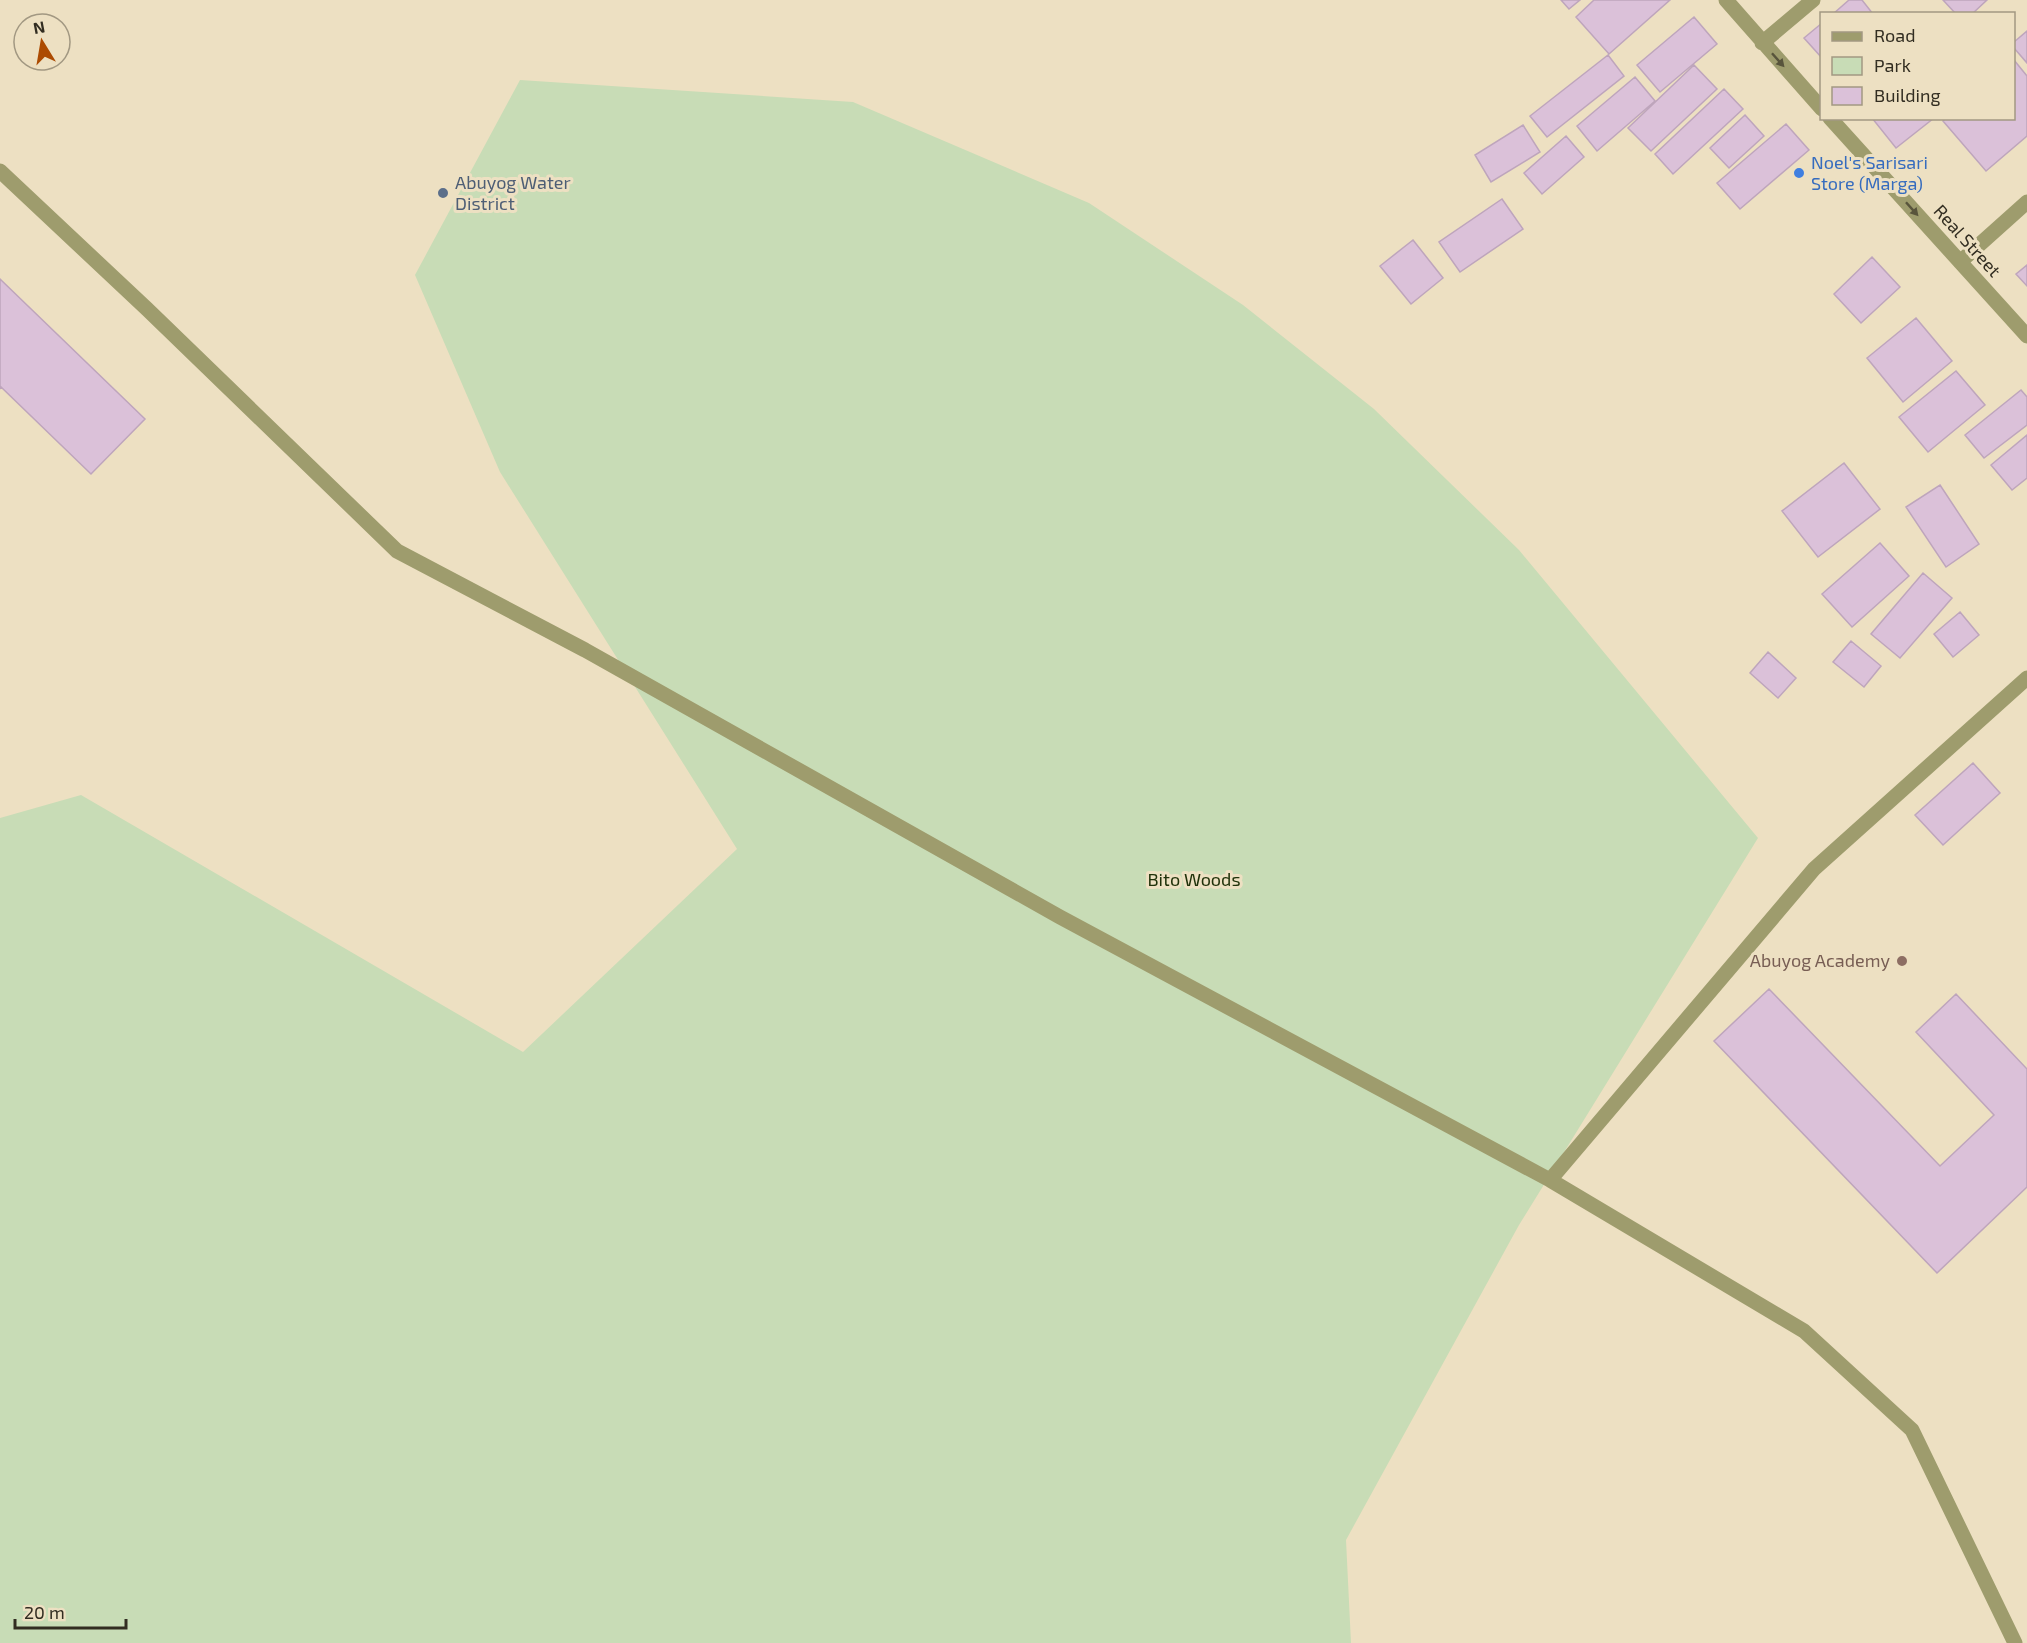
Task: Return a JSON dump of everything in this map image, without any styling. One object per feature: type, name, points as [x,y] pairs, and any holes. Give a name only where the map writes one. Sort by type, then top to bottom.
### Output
[{"type":"street","points":[[1726,0],[1820,108]]},
{"type":"street","points":[[1762,43],[1813,0]]},
{"type":"street","name":"Real Street","points":[[1832,120],[2027,336]]},
{"type":"street","points":[[0,171],[397,550],[585,650],[1060,917],[1550,1180],[1804,1331],[1912,1430],[2015,1643]]},
{"type":"street","points":[[1960,262],[2027,202]]},
{"type":"street","points":[[1550,1180],[1814,869],[2027,678]]},
{"type":"green space","name":"Bito Woods","points":[[520,80],[853,102],[1089,203],[1243,305],[1374,409],[1519,550],[1758,838],[1519,1225],[1346,1540],[1351,1643],[0,1643],[0,818],[81,795],[523,1052],[737,849],[500,472],[415,275]]},
{"type":"building","points":[[1561,0],[1580,0],[1569,9]]},
{"type":"building","points":[[1594,0],[1670,0],[1609,54],[1576,17]]},
{"type":"building","points":[[1849,0],[1862,0],[1871,12],[1835,12]]},
{"type":"building","points":[[1943,0],[1987,0],[1974,12],[1954,12]]},
{"type":"building","points":[[1694,17],[1717,44],[1660,92],[1637,65]]},
{"type":"building","points":[[1820,25],[1820,56],[1804,38]]},
{"type":"building","points":[[2027,31],[2027,63],[2015,49],[2015,41]]},
{"type":"building","points":[[1608,55],[1624,76],[1547,137],[1530,116]]},
{"type":"building","points":[[2015,61],[2027,76],[2027,136],[1986,171],[1943,121],[2015,120]]},
{"type":"building","points":[[1694,65],[1717,89],[1651,151],[1628,128]]},
{"type":"building","points":[[1635,77],[1655,101],[1597,151],[1577,126]]},
{"type":"building","points":[[1724,89],[1743,109],[1673,174],[1655,154]]},
{"type":"building","points":[[1745,115],[1764,136],[1729,168],[1710,148]]},
{"type":"building","points":[[1874,120],[1931,120],[1896,148]]},
{"type":"building","points":[[1786,124],[1809,150],[1740,209],[1717,183]]},
{"type":"building","points":[[1523,125],[1540,152],[1491,182],[1475,155]]},
{"type":"building","points":[[1566,136],[1584,157],[1542,194],[1524,173]]},
{"type":"building","points":[[1502,199],[1523,229],[1460,272],[1439,242]]},
{"type":"building","points":[[1413,240],[1443,278],[1411,304],[1380,266]]},
{"type":"building","points":[[1872,257],[1900,287],[1861,323],[1834,294]]},
{"type":"building","points":[[2027,265],[2027,286],[2016,274]]},
{"type":"building","points":[[0,279],[145,419],[91,474],[1,387],[0,389]]},
{"type":"building","points":[[1916,318],[1952,361],[1903,402],[1867,358]]},
{"type":"building","points":[[1956,371],[1985,405],[1928,452],[1899,417]]},
{"type":"building","points":[[2021,390],[2027,397],[2027,425],[1984,458],[1965,435]]},
{"type":"building","points":[[2027,435],[2027,478],[2012,490],[1991,465]]},
{"type":"building","points":[[1844,463],[1880,509],[1818,557],[1782,511]]},
{"type":"building","points":[[1940,485],[1979,544],[1946,567],[1906,507]]},
{"type":"building","points":[[1880,543],[1909,576],[1852,627],[1822,594]]},
{"type":"building","points":[[1923,573],[1952,598],[1900,658],[1871,634]]},
{"type":"building","points":[[1960,612],[1979,635],[1953,657],[1934,634]]},
{"type":"building","points":[[1851,641],[1881,666],[1864,687],[1833,662]]},
{"type":"building","points":[[1768,652],[1796,678],[1778,698],[1750,673]]},
{"type":"building","points":[[1973,763],[2000,793],[1943,845],[1915,815]]},
{"type":"building","points":[[1769,989],[1940,1166],[1994,1115],[1916,1032],[1956,994],[2027,1069],[2027,1187],[1937,1273],[1714,1041]]},
{"type":"place","name":"Noel's Sarisari Store (Marga)","points":[[1799,173]]},
{"type":"place","name":"Abuyog Water District","points":[[443,193]]},
{"type":"place","name":"Abuyog Academy","points":[[1902,961]]}]
